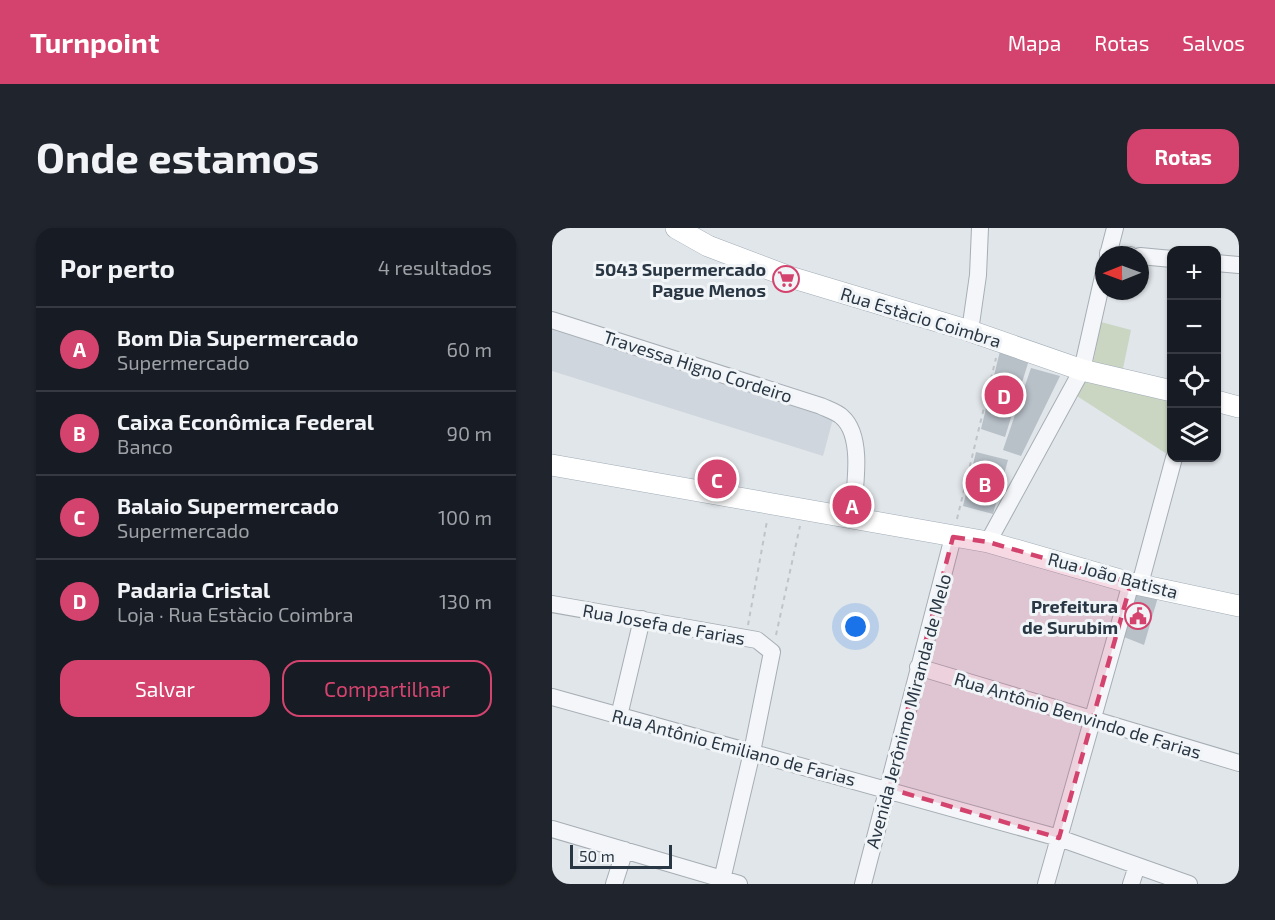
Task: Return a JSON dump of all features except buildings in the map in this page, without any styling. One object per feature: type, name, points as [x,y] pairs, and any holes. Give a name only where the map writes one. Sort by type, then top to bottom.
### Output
[{"type":"main road","name":"Rua Estàcio Coimbra","points":[[676,228],[708,246],[746,262],[970,331],[1082,370],[1167,390]]},
{"type":"main road","points":[[1221,402],[1239,407]]},
{"type":"main road","name":"Rua João Batista","points":[[552,465],[987,542],[1136,583],[1239,606]]},
{"type":"street","points":[[970,331],[978,275],[980,228]]},
{"type":"street","points":[[1110,246],[1115,228]]},
{"type":"street","points":[[1149,257],[1167,259]]},
{"type":"street","points":[[1221,263],[1239,265]]},
{"type":"street","points":[[987,542],[1082,370],[1098,300]]},
{"type":"street","name":"Travessa Higno Cordeiro","points":[[552,320],[821,406],[842,417],[850,427],[855,441],[852,519]]},
{"type":"street","points":[[1046,884],[1091,720],[1173,462]]},
{"type":"street","name":"Avenida Jerônimo Miranda de Melo","points":[[863,884],[953,537]]},
{"type":"street","name":"Rua Josefa de Farias","points":[[552,604],[746,638],[766,645],[772,652]]},
{"type":"street","points":[[619,716],[642,619]]},
{"type":"street","points":[[721,882],[752,752],[772,652]]},
{"type":"street","name":"Rua Antônio Benvindo de Farias","points":[[918,667],[1239,763]]},
{"type":"street","name":"Rua Antônio Emiliano de Farias","points":[[552,697],[887,788],[1059,838],[1189,884]]},
{"type":"street","points":[[552,830],[624,850],[721,882],[739,884]]},
{"type":"street","points":[[614,884],[624,850]]},
{"type":"street","points":[[1131,884],[1137,866]]},
{"type":"path","points":[[953,537],[1000,341]]},
{"type":"path","points":[[746,638],[771,504]]},
{"type":"path","points":[[772,652],[804,510]]},
{"type":"highlighted area","points":[[953,537],[988,542],[1131,583],[1059,838],[887,788]]},
{"type":"shaded area","points":[[552,329],[833,419],[823,456],[552,371]]},
{"type":"green space","points":[[1101,322],[1131,330],[1122,373],[1093,364]]},
{"type":"green space","points":[[1083,372],[1167,395],[1167,454],[1077,396]]},
{"type":"place","name":"5043 Supermercado Pague Menos","points":[[786,279]]},
{"type":"place","name":"Padaria Cristal","points":[[1004,395]]},
{"type":"place","name":"Balaio Supermercado","points":[[717,479]]},
{"type":"place","name":"Caixa Econômica Federal","points":[[985,483]]},
{"type":"place","name":"Bom Dia Supermercado","points":[[852,505]]},
{"type":"place","name":"Prefeitura de Surubim","points":[[1138,616]]}]
